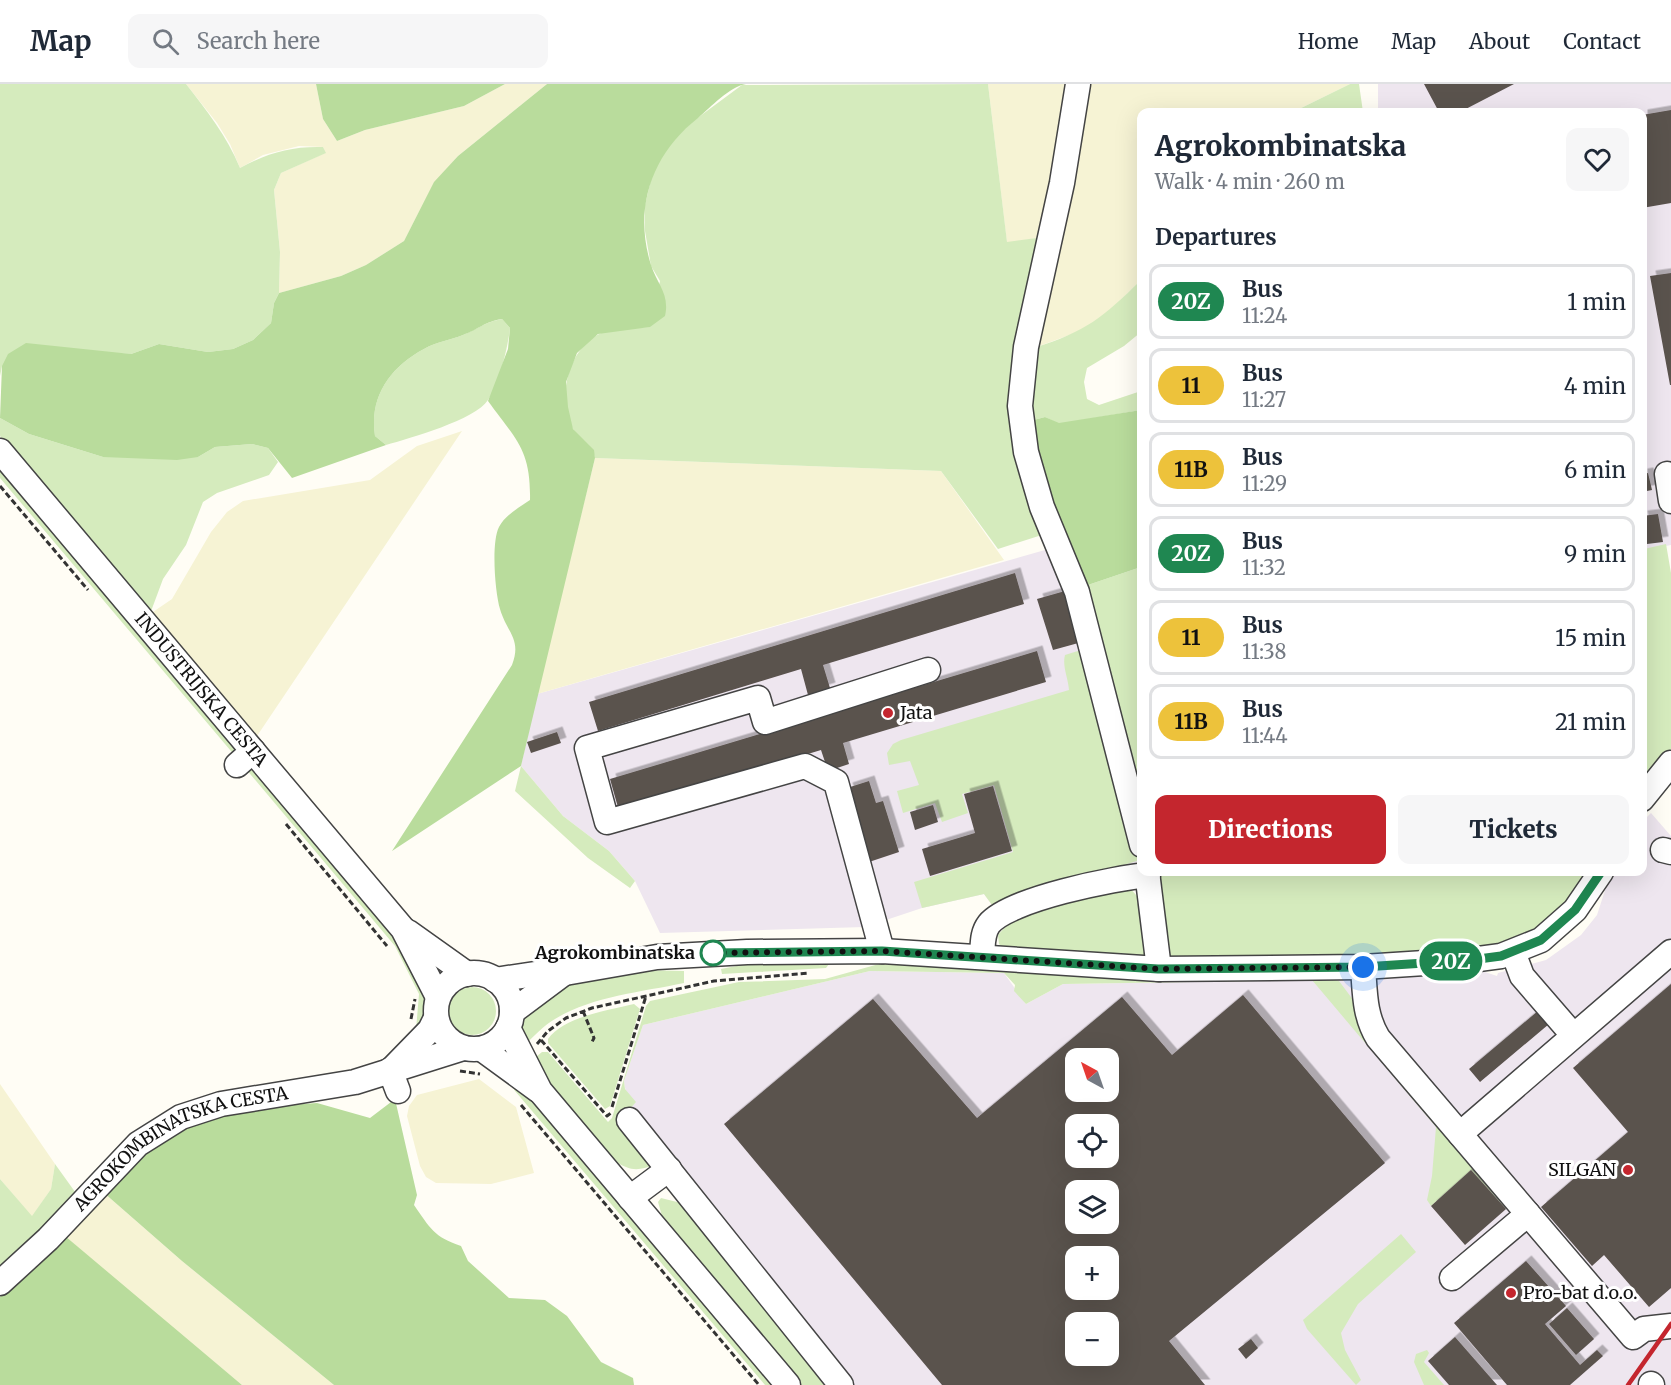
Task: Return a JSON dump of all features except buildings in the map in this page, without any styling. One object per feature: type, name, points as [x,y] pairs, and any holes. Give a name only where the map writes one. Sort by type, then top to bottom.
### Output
[{"type":"street","points":[[1078,84],[1062,183],[1026,347],[1020,406],[1026,452],[1042,507],[1080,603],[1137,825]]},
{"type":"street","name":"INDUSTRIJSKA CESTA","points":[[0,451],[245,758],[403,929],[467,974]]},
{"type":"street","points":[[1667,474],[1671,501]]},
{"type":"street","points":[[882,951],[836,782],[805,766],[607,822],[587,748],[758,698],[765,722],[928,670]]},
{"type":"street","points":[[1647,793],[1671,763]]},
{"type":"street","points":[[982,955],[984,934],[990,922],[1014,909],[1062,890],[1137,875]]},
{"type":"street","points":[[1147,876],[1158,969]]},
{"type":"street","points":[[495,980],[548,972],[565,973],[631,960],[700,954],[882,951],[982,955],[1113,968],[1158,969],[1363,967],[1471,960],[1513,952],[1541,940],[1565,921],[1584,899],[1598,876]]},
{"type":"street","name":"INDUSTRIJSKA CESTA","points":[[403,929],[437,1007]]},
{"type":"street","points":[[1513,952],[1522,976],[1573,1035]]},
{"type":"street","points":[[1460,1134],[1671,952]]},
{"type":"street","points":[[1363,967],[1369,1023],[1378,1038],[1633,1337],[1644,1329],[1671,1326]]},
{"type":"street","points":[[472,1048],[497,1041],[510,1020],[565,973]]},
{"type":"street","points":[[394,1076],[430,1030],[437,1007],[450,982],[467,974],[482,974],[495,980],[509,997],[510,1020],[530,1097]]},
{"type":"street","points":[[437,1007],[448,1040],[472,1048],[530,1097],[630,1198],[788,1385]]},
{"type":"street","name":"AGROKOMBINATSKA CESTA","points":[[0,1283],[48,1239],[138,1144],[173,1121],[220,1104],[394,1076],[410,1067],[472,1048]]},
{"type":"street","points":[[629,1120],[841,1385]]},
{"type":"street","points":[[630,1198],[669,1169]]},
{"type":"street","points":[[1452,1278],[1528,1214]]},
{"type":"path","points":[[535,1047],[548,1031],[566,1018],[583,1011],[714,981],[813,973]]},
{"type":"path","points":[[541,1040],[607,1116],[610,1113],[646,996]]},
{"type":"path","points":[[583,1011],[594,1038],[592,1042]]},
{"type":"path","points":[[458,1071],[484,1076]]},
{"type":"path","points":[[530,1097],[759,1385]]},
{"type":"shaded area","points":[[186,84],[316,84],[323,119],[337,141],[365,130],[464,106],[505,84],[547,84],[458,156],[434,183],[404,241],[366,265],[341,276],[279,293],[280,252],[274,190],[281,173],[325,153],[323,147],[299,146],[263,155],[240,168],[230,144],[217,123]]},
{"type":"shaded area","points":[[988,84],[1072,84],[1044,237],[1007,243]]},
{"type":"shaded area","points":[[1087,84],[1350,84],[1301,108],[1137,108],[1137,284],[1101,319],[1075,333],[1034,348]]},
{"type":"shaded area","points":[[1378,84],[1671,84],[1671,545],[1647,550],[1647,108],[1378,108]]},
{"type":"shaded area","points":[[462,431],[255,739],[150,614],[172,599],[211,532],[227,512],[243,501],[370,480],[417,446]]},
{"type":"shaded area","points":[[595,458],[941,471],[1004,560],[537,694]]},
{"type":"shaded area","points":[[1052,548],[1098,699],[1137,848],[1137,862],[992,905],[984,894],[922,908],[865,927],[660,933],[635,881],[609,851],[563,816],[521,766],[537,694]]},
{"type":"shaded area","points":[[1651,813],[1671,836],[1671,1385],[834,1385],[617,1123],[629,1112],[624,1081],[643,1025],[870,971],[1004,973],[1026,1004],[1063,984],[1312,980],[1482,971],[1497,976],[1498,973],[1546,960],[1581,935],[1597,915],[1610,876],[1647,876],[1647,817]]},
{"type":"shaded area","points":[[479,1079],[516,1107],[534,1173],[491,1184],[436,1183],[426,1177],[420,1166],[407,1116],[409,1106],[417,1095]]},
{"type":"shaded area","points":[[0,1084],[55,1164],[51,1189],[32,1217],[0,1179]]},
{"type":"shaded area","points":[[103,1192],[182,1261],[334,1385],[242,1385],[111,1277],[65,1236]]},
{"type":"green space","points":[[0,84],[186,84],[223,134],[240,168],[260,158],[280,152],[323,147],[326,153],[281,173],[274,190],[280,252],[279,293],[274,303],[271,323],[253,340],[233,349],[208,352],[159,344],[131,354],[106,353],[2,366],[0,376]]},
{"type":"green space","points":[[316,84],[505,84],[464,106],[365,130],[337,141],[323,119]]},
{"type":"green space","points":[[547,84],[746,84],[727,93],[682,132],[658,165],[650,184],[644,223],[646,244],[651,265],[666,301],[665,316],[650,327],[598,334],[577,353],[566,382],[573,429],[594,450],[595,458],[521,766],[392,851],[512,665],[515,656],[514,642],[498,601],[495,580],[495,544],[499,527],[505,519],[530,500],[530,483],[528,468],[520,446],[488,401],[508,349],[510,328],[502,319],[496,320],[412,356],[392,374],[375,408],[375,436],[386,445],[292,478],[268,448],[252,444],[215,447],[198,457],[177,460],[103,457],[29,434],[0,418],[2,366],[8,354],[26,343],[131,354],[159,344],[208,352],[233,349],[253,340],[271,323],[274,303],[279,293],[341,276],[366,265],[404,241],[434,182],[458,156]]},
{"type":"green space","points":[[988,84],[1007,242],[1044,237],[1022,334],[1048,533],[998,549],[941,471],[595,458],[592,449],[573,429],[568,417],[566,390],[568,376],[579,351],[599,334],[617,329],[650,327],[660,281],[651,266],[645,231],[645,205],[652,175],[667,146],[692,122],[742,85]]},
{"type":"green space","points":[[1350,84],[1359,84],[1362,108],[1301,108]]},
{"type":"green space","points":[[1137,284],[1137,335],[1124,346],[1087,368],[1084,382],[1087,399],[1099,405],[1137,392],[1137,411],[1059,424],[1045,417],[1026,422],[1034,348],[1081,329],[1115,304]]},
{"type":"green space","points":[[502,319],[510,328],[505,355],[492,393],[481,407],[441,427],[386,445],[375,436],[375,408],[379,396],[384,385],[401,365],[429,347]]},
{"type":"green space","points":[[1137,411],[1137,568],[1082,587],[1060,542],[1026,422],[1045,417],[1059,423]]},
{"type":"green space","points":[[0,418],[29,434],[103,457],[198,457],[215,447],[252,444],[268,448],[278,462],[269,475],[217,493],[203,502],[186,545],[163,579],[150,614],[0,436]]},
{"type":"green space","points":[[0,466],[242,752],[236,757],[0,478]]},
{"type":"green space","points":[[1666,544],[1671,573],[1671,749],[1647,776],[1647,548]]},
{"type":"green space","points":[[1137,568],[1137,794],[1082,587]]},
{"type":"green space","points":[[1081,650],[1098,699],[1137,848],[1137,861],[992,905],[984,894],[922,908],[914,882],[1013,852],[994,785],[962,794],[968,813],[942,822],[935,803],[903,813],[897,791],[919,785],[910,761],[889,765],[887,753],[893,744],[901,740],[1069,690],[1065,655]]},
{"type":"green space","points":[[252,764],[392,930],[428,993],[427,1016],[416,1030],[419,994],[395,946],[246,769]]},
{"type":"green space","points":[[521,766],[563,816],[609,851],[635,881],[630,888],[588,858],[515,791]]},
{"type":"green space","points":[[1159,876],[1588,876],[1555,916],[1518,940],[1494,948],[1440,956],[1412,957],[1179,959],[1169,956]]},
{"type":"green space","points":[[1129,888],[1140,901],[1145,918],[1146,954],[1139,960],[1004,949],[999,944],[998,935],[1010,923],[1041,906],[1076,897]]},
{"type":"green space","points":[[832,960],[826,968],[722,974],[721,969],[752,963]]},
{"type":"green space","points":[[894,963],[1124,979],[1329,979],[1339,981],[1509,1208],[1506,1209],[1471,1170],[1431,1206],[1427,1200],[1432,1176],[1436,1127],[1312,980],[1063,984],[1026,1004],[1014,991],[1015,985],[1004,973],[870,971],[643,1025],[624,1081],[625,1089],[636,1102],[617,1123],[653,1165],[640,1169],[626,1167],[602,1150],[531,1061],[542,1052],[548,1052],[608,1122],[612,1118],[646,1006],[650,1001],[739,982],[825,979],[879,964]]},
{"type":"green space","points":[[641,970],[684,971],[684,983],[585,1005],[551,1022],[524,1046],[518,1028],[524,1013],[567,984]]},
{"type":"green space","points":[[467,987],[477,987],[492,997],[496,1011],[492,1025],[486,1031],[477,1035],[467,1035],[452,1025],[448,1016],[448,1006],[458,991]]},
{"type":"green space","points":[[634,1004],[640,1009],[610,1106],[605,1109],[548,1043],[548,1039],[555,1031],[575,1020]]},
{"type":"green space","points":[[518,1083],[776,1385],[765,1385],[515,1091],[512,1085]]},
{"type":"green space","points":[[395,1099],[417,1195],[414,1205],[429,1226],[438,1235],[461,1246],[468,1261],[509,1298],[545,1300],[567,1316],[601,1362],[633,1378],[634,1385],[334,1385],[182,1261],[103,1192],[165,1134],[245,1108],[317,1103],[370,1118]]},
{"type":"green space","points":[[55,1164],[78,1196],[0,1274],[0,1179],[32,1216],[51,1189]]},
{"type":"green space","points":[[661,1198],[681,1203],[834,1385],[800,1385],[664,1223],[658,1202]]},
{"type":"green space","points":[[1401,1234],[1416,1252],[1358,1304],[1341,1333],[1345,1350],[1361,1380],[1356,1385],[1307,1329],[1303,1320]]},
{"type":"green space","points":[[65,1236],[242,1385],[0,1385],[0,1297]]},
{"type":"green space","points":[[1427,1350],[1429,1353],[1424,1362],[1444,1385],[1424,1385],[1414,1362],[1416,1354]]},
{"type":"railway","points":[[1628,1385],[1671,1324]]},
{"type":"bus line","name":"20Z","points":[[711,953],[882,951],[982,955],[1113,968],[1158,969],[1363,967],[1471,960],[1501,956],[1541,940],[1554,931],[1575,910],[1598,876]]},
{"type":"place","name":"Jata","points":[[888,713]]},
{"type":"place","name":"Agrokombinatska","points":[[713,953]]},
{"type":"place","name":"SILGAN","points":[[1628,1170]]},
{"type":"place","name":"Pro-bat d.o.o.","points":[[1511,1293]]},
{"type":"route","points":[[713,953],[711,953],[882,951],[982,955],[1113,968],[1158,969],[1363,967]]}]
